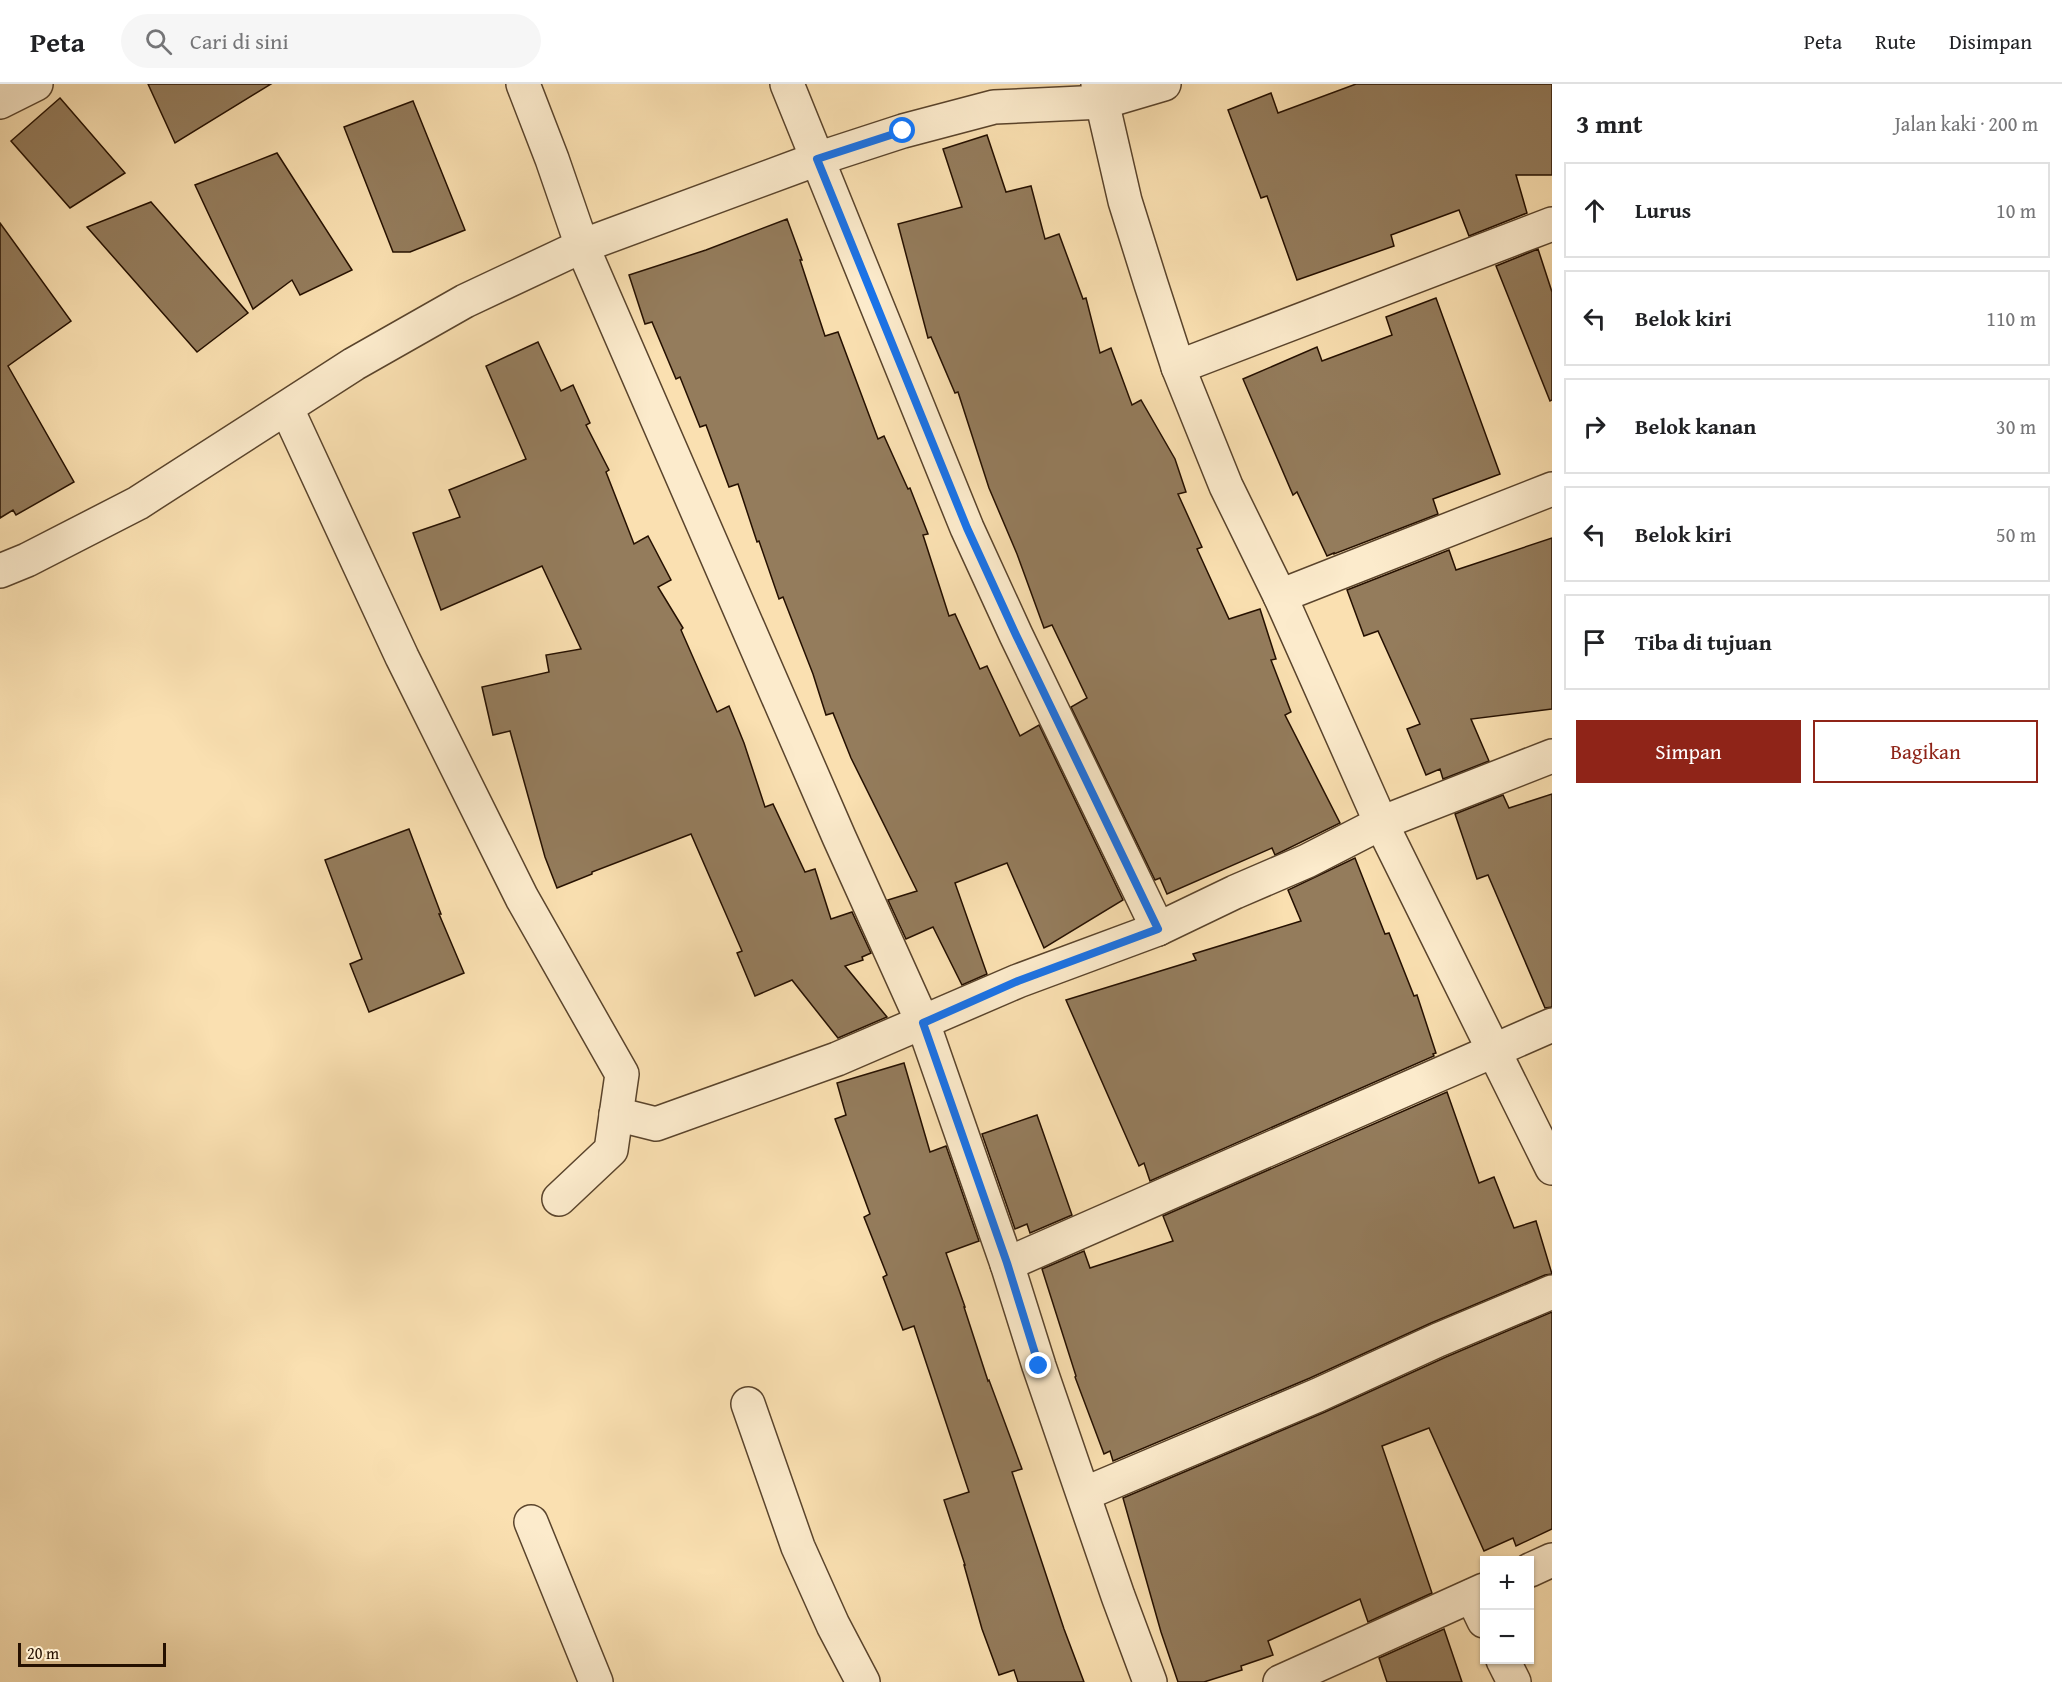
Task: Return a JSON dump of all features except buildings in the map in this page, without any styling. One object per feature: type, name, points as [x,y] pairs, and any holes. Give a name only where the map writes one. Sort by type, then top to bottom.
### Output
[{"type":"street","points":[[0,102],[36,84]]},
{"type":"street","points":[[523,84],[582,246],[839,837],[923,1023],[1007,1263],[1039,1366],[1150,1682]]},
{"type":"street","points":[[787,84],[967,528],[1158,929]]},
{"type":"street","points":[[0,571],[27,560],[138,503],[354,364],[465,301],[582,246],[817,159],[903,131],[994,107],[1164,84]]},
{"type":"street","points":[[1101,93],[1125,201],[1178,367],[1226,486],[1280,596],[1381,823],[1552,1168]]},
{"type":"street","points":[[1178,367],[1552,224]]},
{"type":"street","points":[[287,408],[402,657],[506,866],[622,1074],[611,1150],[559,1199]]},
{"type":"street","points":[[1280,596],[1552,489]]},
{"type":"street","points":[[616,1114],[656,1124],[837,1059],[1018,981],[1158,929],[1307,861],[1381,823],[1552,756]]},
{"type":"street","points":[[1007,1263],[1552,1025]]},
{"type":"street","points":[[1084,1494],[1318,1395],[1438,1340],[1552,1292]]},
{"type":"street","points":[[748,1404],[798,1547],[833,1624],[863,1682]]},
{"type":"street","points":[[531,1522],[596,1682]]},
{"type":"street","points":[[1534,1568],[1552,1560]]},
{"type":"street","points":[[1280,1682],[1480,1602]]},
{"type":"street","points":[[1505,1664],[1514,1682]]},
{"type":"route","points":[[903,131],[817,159],[967,528],[1158,929],[1018,981],[923,1023],[1007,1263],[1039,1366]]}]
